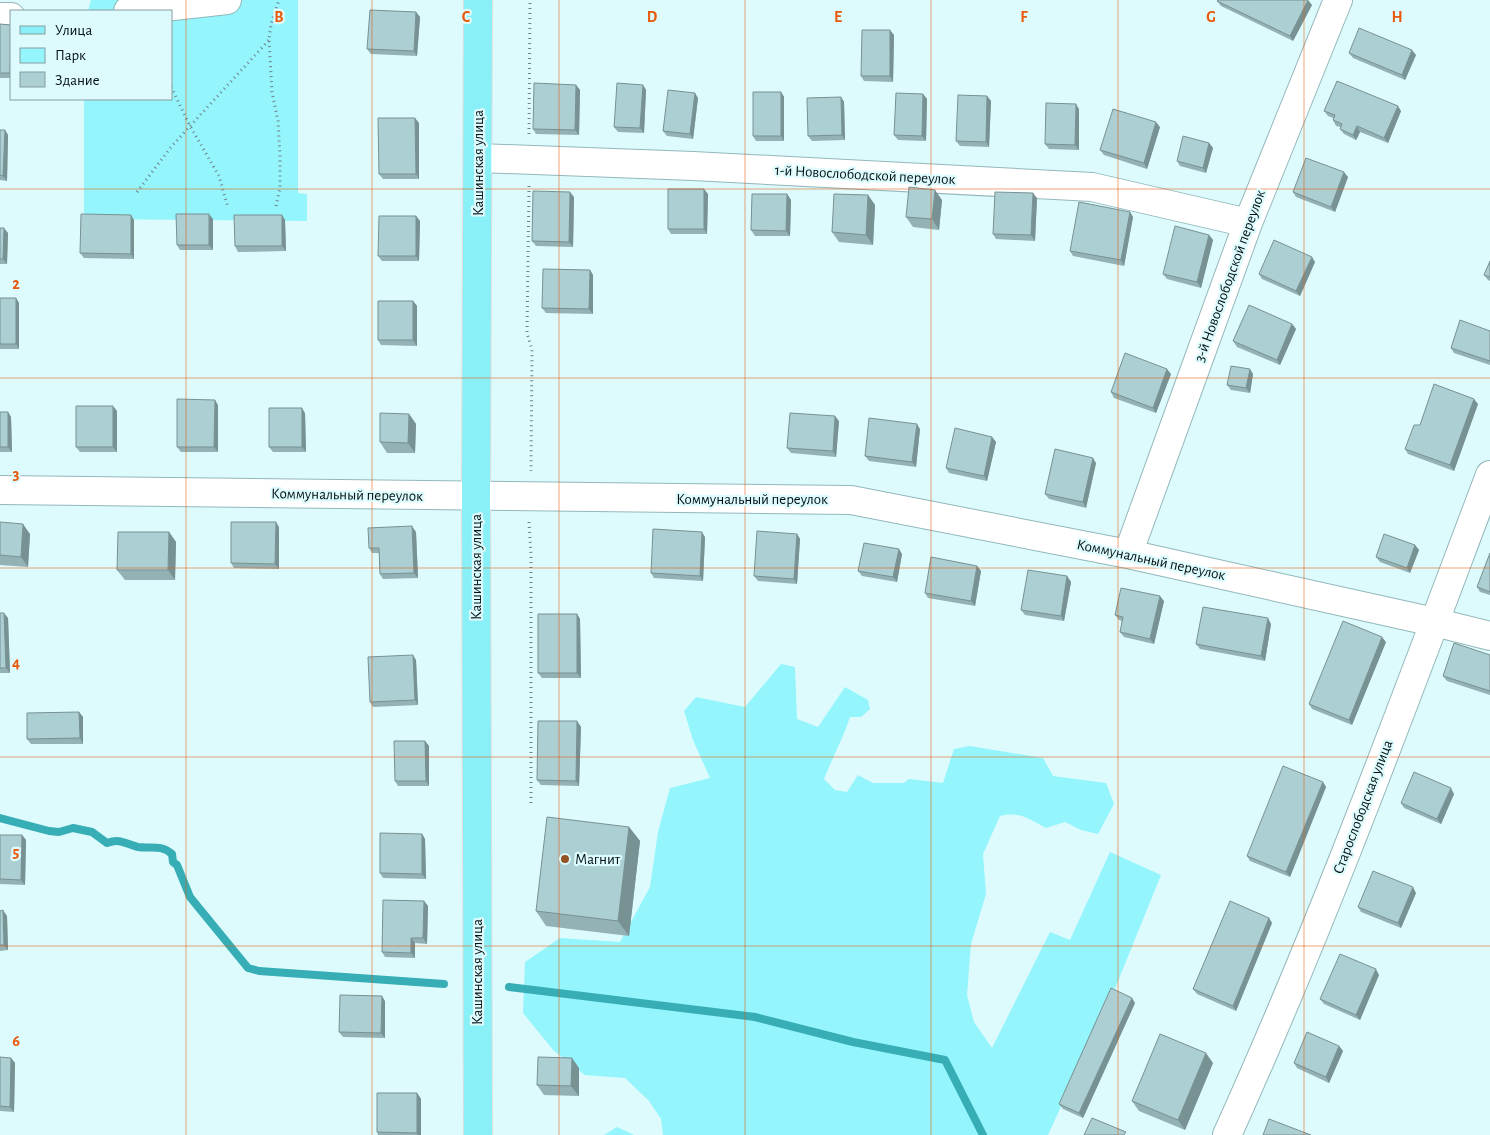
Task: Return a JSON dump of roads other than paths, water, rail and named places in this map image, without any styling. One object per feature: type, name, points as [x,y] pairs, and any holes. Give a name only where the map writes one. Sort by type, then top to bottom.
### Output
[{"type":"main road","name":"Кашинская улица","points":[[478,0],[479,158],[476,497],[478,1135]]},
{"type":"street","points":[[137,10],[227,0]]},
{"type":"street","name":"3-й Новослободской переулок","points":[[1128,554],[1248,223],[1338,0]]},
{"type":"street","name":"1-й Новослободской переулок","points":[[479,158],[693,166],[1092,187],[1248,223]]},
{"type":"street","name":"Старослободская улица","points":[[1227,1135],[1258,1068],[1318,923],[1413,681],[1490,475]]},
{"type":"street","name":"Коммунальный переулок","points":[[0,490],[528,498],[851,500],[1128,554],[1490,636]]},
{"type":"waterway","points":[[0,818],[49,831],[59,832],[73,828],[92,832],[107,843],[120,841],[138,847],[160,848],[168,851],[172,854],[173,862],[177,865],[190,897],[248,968],[259,971],[444,984]]},
{"type":"waterway","points":[[509,987],[755,1017],[853,1042],[945,1060],[983,1135]]},
{"type":"place","name":"Магнит","points":[[565,859]]}]
